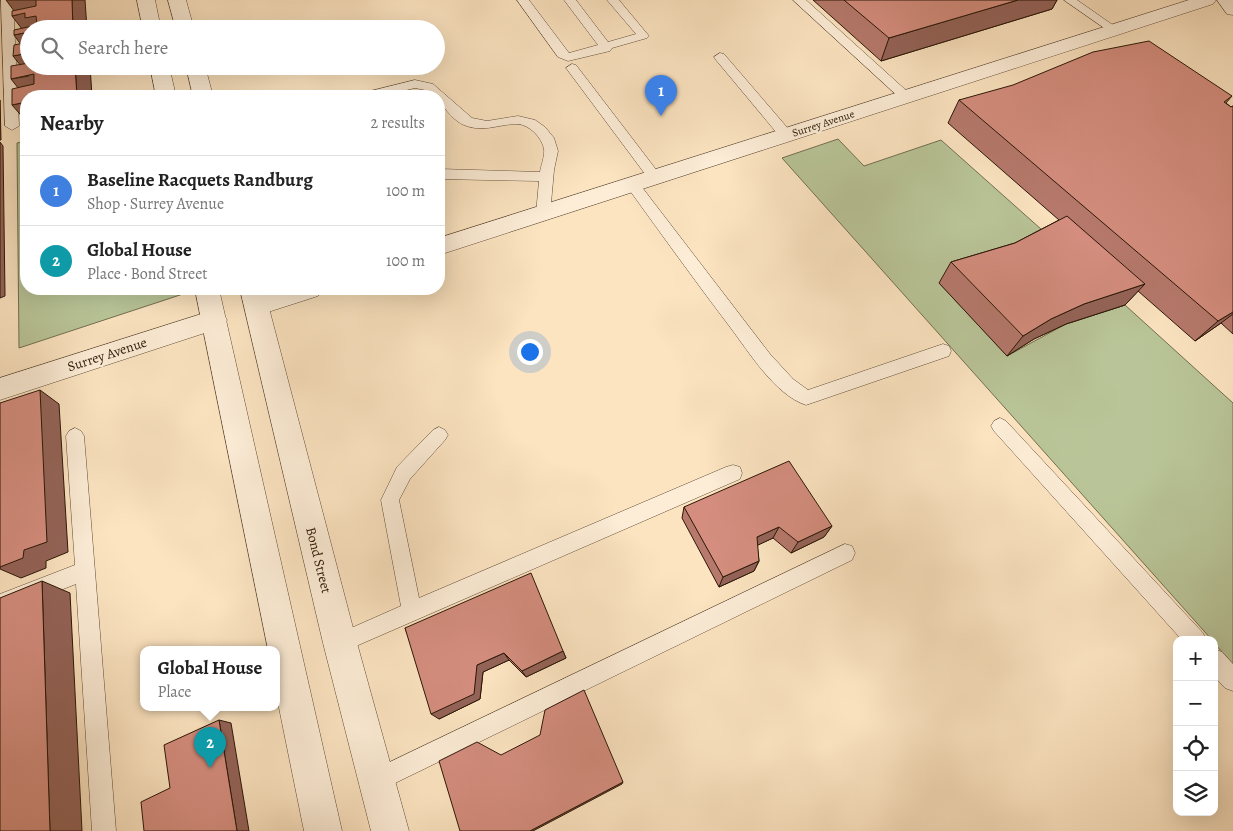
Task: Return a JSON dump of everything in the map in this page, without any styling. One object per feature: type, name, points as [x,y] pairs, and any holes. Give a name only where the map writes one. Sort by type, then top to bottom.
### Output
[{"type":"street","points":[[146,0],[150,20]]},
{"type":"street","points":[[177,0],[183,20]]},
{"type":"street","name":"Surrey Avenue","points":[[445,245],[656,179],[905,96],[1207,0]]},
{"type":"street","points":[[1226,0],[1233,10]]},
{"type":"street","points":[[161,75],[165,90]]},
{"type":"street","points":[[197,75],[201,90]]},
{"type":"street","points":[[208,295],[323,831]]},
{"type":"street","points":[[254,297],[268,295]]},
{"type":"street","name":"Bond Street","points":[[254,297],[340,643],[390,831]]},
{"type":"street","name":"Surrey Avenue","points":[[0,389],[214,320]]},
{"type":"lane","points":[[8,0],[12,126]]},
{"type":"lane","points":[[523,0],[562,54],[574,56],[643,36],[613,0]]},
{"type":"lane","points":[[570,0],[606,48]]},
{"type":"lane","points":[[799,0],[905,96]]},
{"type":"lane","points":[[1070,0],[1114,30]]},
{"type":"lane","points":[[720,57],[786,135]]},
{"type":"lane","points":[[572,68],[656,179]]},
{"type":"lane","points":[[391,90],[415,84],[433,90]]},
{"type":"lane","points":[[445,101],[458,116],[468,122],[487,125],[518,120],[530,123],[544,134],[551,151],[546,177],[543,214]]},
{"type":"lane","points":[[445,174],[546,177]]},
{"type":"lane","points":[[633,185],[768,363],[792,390],[806,398],[944,351]]},
{"type":"lane","points":[[1000,426],[1192,636]]},
{"type":"lane","points":[[75,436],[104,831]]},
{"type":"lane","points":[[412,612],[390,500],[394,487],[405,470],[438,436]]},
{"type":"lane","points":[[340,643],[733,473]]},
{"type":"lane","points":[[377,780],[845,553]]},
{"type":"lane","points":[[0,604],[86,570]]},
{"type":"lane","points":[[1218,664],[1233,680]]},
{"type":"green space","points":[[838,139],[864,166],[941,140],[1051,238],[939,283],[1007,356],[1066,324],[1125,305],[1233,403],[1233,664],[1218,647],[1218,636],[1208,636],[782,158]]},
{"type":"green space","points":[[20,142],[20,295],[180,295],[19,348],[17,143]]},
{"type":"building","points":[[36,0],[72,0],[73,20],[36,20],[36,16],[25,18],[25,13],[12,16],[12,11],[36,6]]},
{"type":"building","points":[[844,0],[1018,0],[889,38]]},
{"type":"building","points":[[20,29],[20,34],[14,35],[14,30]]},
{"type":"building","points":[[1149,41],[1232,96],[1224,102],[1231,107],[1233,106],[1233,312],[1218,321],[959,100],[1013,85],[1093,52]]},
{"type":"building","points":[[20,44],[20,55],[13,56],[14,45]]},
{"type":"building","points":[[20,64],[20,75],[29,75],[11,79],[11,66]]},
{"type":"building","points":[[34,75],[76,75],[77,90],[20,90],[20,103],[12,105],[12,89],[34,84]]},
{"type":"building","points":[[1067,216],[1145,284],[1084,304],[1051,319],[1023,336],[951,262],[1015,243]]},
{"type":"building","points":[[40,390],[47,542],[24,550],[23,558],[0,567],[0,403]]},
{"type":"building","points":[[789,461],[832,526],[798,542],[779,527],[757,537],[759,561],[723,577],[684,507]]},
{"type":"building","points":[[531,573],[563,651],[522,671],[504,653],[477,665],[474,694],[431,714],[405,628]]},
{"type":"building","points":[[42,581],[50,831],[0,831],[0,598]]},
{"type":"building","points":[[584,690],[623,782],[530,831],[460,831],[439,761],[477,742],[501,755],[540,735],[545,710]]},
{"type":"building","points":[[219,720],[237,831],[144,831],[141,802],[170,788],[164,745]]},
{"type":"place","name":"Baseline Racquets Randburg","points":[[661,116]]},
{"type":"place","name":"Global House","points":[[210,768]]}]
